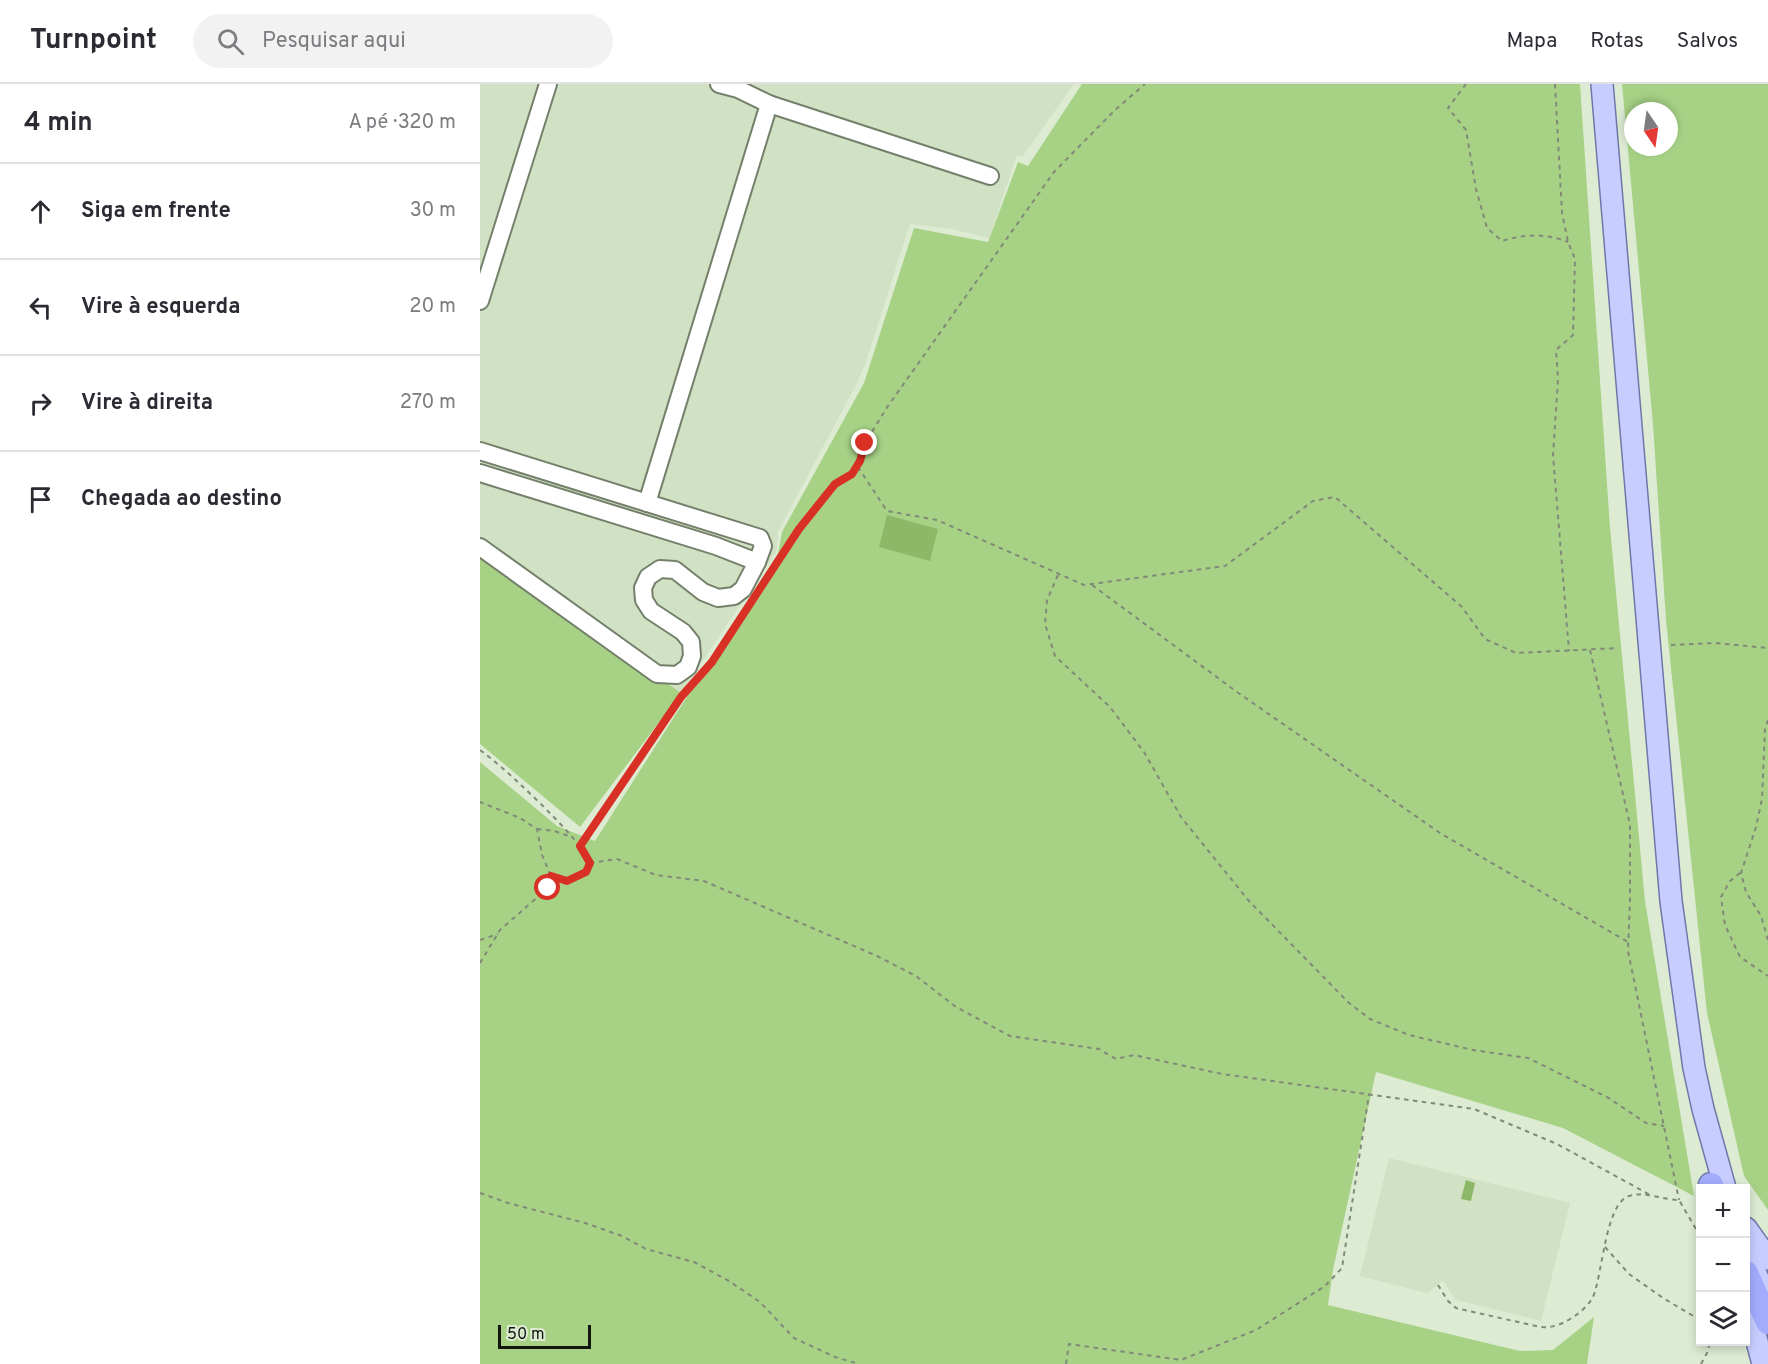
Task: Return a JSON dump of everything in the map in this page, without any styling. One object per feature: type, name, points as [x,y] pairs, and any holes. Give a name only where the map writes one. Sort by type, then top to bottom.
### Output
[{"type":"highway","points":[[1750,1282],[1768,1322]]},
{"type":"main road","points":[[1602,84],[1671,901],[1672,991],[1694,1123],[1717,1184]]},
{"type":"main road","points":[[1750,1234],[1768,1259]]},
{"type":"main road","points":[[1750,1259],[1768,1300]]},
{"type":"main road","points":[[1750,1314],[1764,1364]]},
{"type":"lane","points":[[480,301],[548,84]]},
{"type":"lane","points":[[719,84],[738,89],[769,105],[990,176]]},
{"type":"lane","points":[[647,503],[769,105]]},
{"type":"lane","points":[[480,451],[759,538],[763,546],[758,562],[743,589],[734,596],[717,598],[703,592],[675,570],[660,569],[648,577],[643,588],[644,600],[651,611],[683,632],[691,642],[692,656],[688,667],[677,675],[657,674],[480,547]]},
{"type":"lane","points":[[480,473],[716,546],[758,562]]},
{"type":"path","points":[[764,581],[799,529],[835,484],[852,474],[865,443],[888,406],[1054,172],[1115,110],[1145,84]]},
{"type":"path","points":[[1466,84],[1448,108],[1466,130],[1476,189],[1487,228],[1502,241],[1523,235],[1548,236],[1568,242]]},
{"type":"path","points":[[1555,84],[1562,213],[1568,242],[1575,259],[1573,335],[1556,350],[1558,379],[1553,455],[1569,651]]},
{"type":"path","points":[[857,465],[887,511],[937,520],[1084,585],[1225,566],[1313,501],[1335,497],[1462,606],[1485,639],[1516,653],[1618,648]]},
{"type":"path","points":[[1058,575],[1047,600],[1045,624],[1055,656],[1110,707],[1144,752],[1181,817],[1249,901],[1348,1003],[1370,1019],[1409,1035],[1473,1050],[1528,1058],[1607,1096],[1646,1123],[1664,1126]]},
{"type":"path","points":[[1091,584],[1237,693],[1440,833],[1628,942]]},
{"type":"path","points":[[580,846],[681,697],[712,662],[753,598]]},
{"type":"path","points":[[1671,645],[1715,643],[1768,649]]},
{"type":"path","points":[[1590,650],[1630,825],[1628,951],[1679,1200],[1696,1228]]},
{"type":"path","points":[[1768,720],[1765,729],[1762,799],[1756,827],[1741,873],[1746,892],[1761,916],[1768,940]]},
{"type":"path","points":[[480,750],[504,768],[572,837],[590,863]]},
{"type":"path","points":[[480,802],[520,818],[537,829],[554,831],[572,837]]},
{"type":"path","points":[[480,963],[500,930],[548,888],[551,876],[542,855],[537,829]]},
{"type":"path","points":[[590,863],[617,859],[656,875],[704,881],[877,956],[915,976],[956,1007],[1010,1036],[1099,1049],[1116,1059],[1134,1055],[1222,1074],[1473,1109],[1557,1144],[1652,1196],[1666,1200],[1679,1200]]},
{"type":"path","points":[[551,876],[567,881],[586,872],[590,863]]},
{"type":"path","points":[[1741,873],[1730,881],[1721,897],[1725,925],[1740,957],[1768,976]]},
{"type":"path","points":[[480,940],[498,934]]},
{"type":"path","points":[[1066,1364],[1069,1344],[1181,1360],[1257,1330],[1325,1286],[1342,1268],[1369,1094]]},
{"type":"path","points":[[480,1193],[508,1203],[585,1223],[622,1236],[646,1249],[694,1262],[729,1281],[760,1302],[794,1338],[835,1357],[859,1364]]},
{"type":"path","points":[[1438,1285],[1451,1305],[1462,1311],[1540,1327],[1558,1326],[1576,1316],[1592,1297],[1612,1216],[1617,1205],[1629,1196],[1652,1196]]},
{"type":"path","points":[[1605,1247],[1629,1274],[1696,1317]]},
{"type":"path","points":[[1701,1364],[1709,1346]]},
{"type":"shaded area","points":[[480,84],[1074,84],[1023,156],[1017,155],[989,238],[952,229],[910,224],[866,362],[778,532],[776,552],[681,693],[480,552]]},
{"type":"shaded area","points":[[1389,1158],[1570,1203],[1541,1321],[1456,1300],[1443,1281],[1427,1293],[1360,1276]]},
{"type":"green space","points":[[1082,84],[1580,84],[1610,528],[1645,901],[1694,1196],[1563,1128],[1376,1072],[1333,1270],[1328,1305],[1520,1351],[1553,1350],[1594,1317],[1587,1364],[480,1364],[480,762],[557,826],[595,841],[778,554],[782,532],[864,383],[914,228],[988,242],[1018,162],[1028,166]]},
{"type":"green space","points":[[1622,84],[1768,84],[1768,1210],[1744,1176],[1707,1013],[1666,620],[1653,425],[1629,156],[1678,156],[1678,102],[1624,102],[1624,106]]},
{"type":"green space","points":[[480,552],[681,693],[580,827],[480,744]]},
{"type":"building","points":[[887,515],[938,529],[930,561],[879,547]]},
{"type":"building","points":[[1466,1180],[1475,1183],[1471,1201],[1461,1199]]},
{"type":"route","points":[[548,888],[551,876],[567,881],[586,872],[590,863],[580,846],[681,697],[712,662],[799,529],[835,484],[852,474],[860,461],[865,443]]}]
